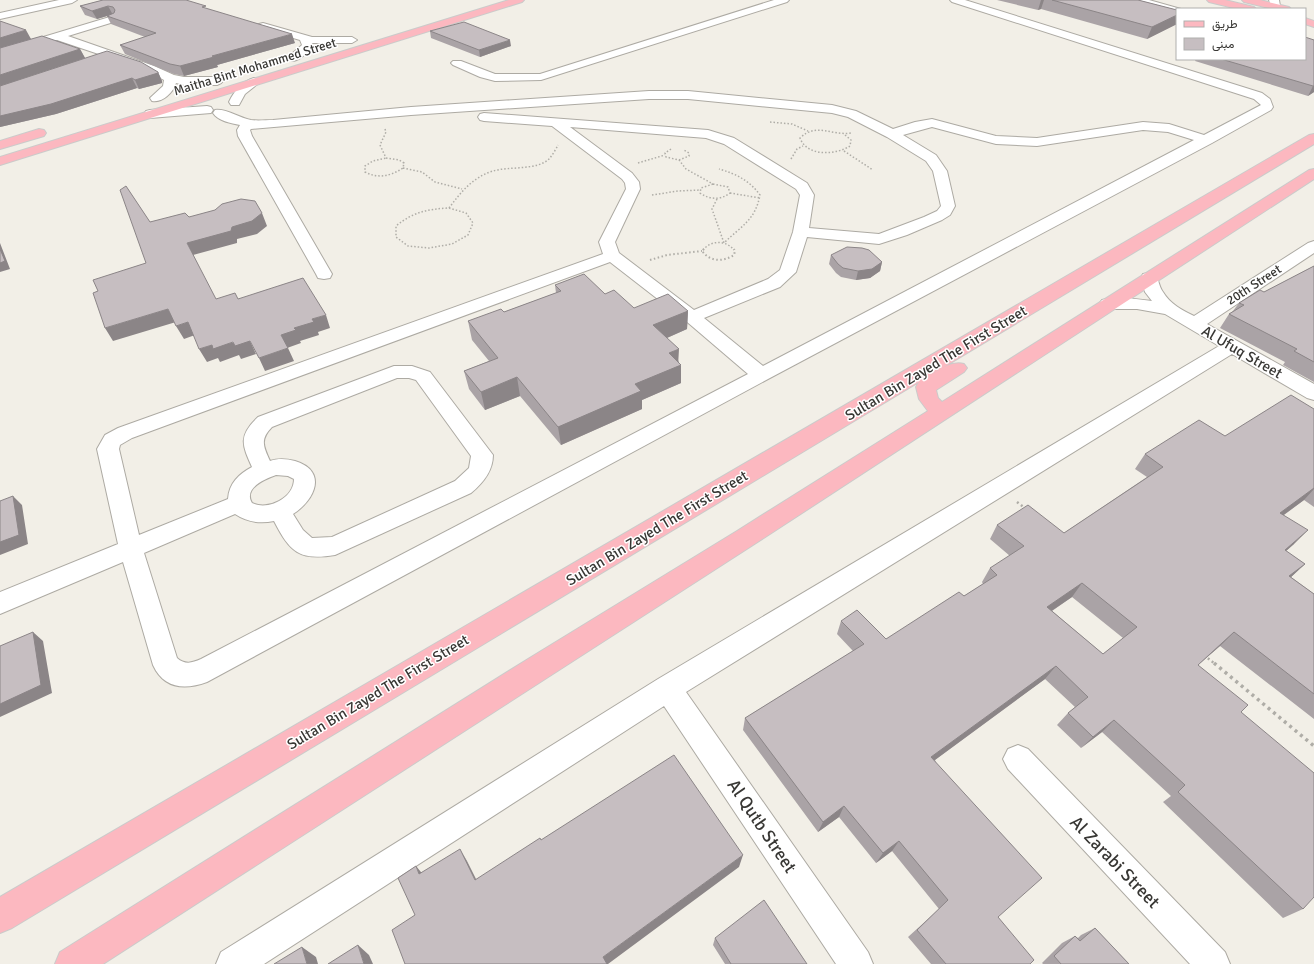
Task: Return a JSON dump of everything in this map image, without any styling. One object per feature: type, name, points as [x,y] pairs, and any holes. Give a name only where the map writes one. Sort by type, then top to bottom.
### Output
[{"type":"main road","name":"Maitha Bint Mohammed Street","points":[[290,59],[484,0]]},
{"type":"main road","name":"Maitha Bint Mohammed Street","points":[[0,161],[519,0]]},
{"type":"main road","points":[[1212,0],[1247,8]]},
{"type":"main road","points":[[1247,0],[1274,3],[1284,8]]},
{"type":"main road","name":"Maitha Bint Mohammed Street","points":[[152,99],[221,79]]},
{"type":"main road","points":[[0,145],[52,129]]},
{"type":"main road","name":"Sultan Bin Zayed The First Street","points":[[0,916],[1314,138]]},
{"type":"main road","points":[[72,964],[530,672],[745,538],[1314,172]]},
{"type":"main road","points":[[942,411],[935,407],[927,397],[926,387],[992,346],[1005,335],[1024,311]]},
{"type":"street","points":[[0,17],[72,0]]},
{"type":"street","points":[[457,63],[484,75],[496,78],[541,77],[784,0]]},
{"type":"street","points":[[612,256],[118,436],[109,445],[108,449],[131,549],[166,665],[172,672],[183,676],[197,674],[1267,107],[1266,102],[1258,96],[955,0]]},
{"type":"street","points":[[1138,0],[1176,10]]},
{"type":"street","points":[[0,54],[113,19]]},
{"type":"street","points":[[252,23],[305,39],[319,41],[352,40]]},
{"type":"street","points":[[56,36],[110,56],[150,68],[170,78],[184,81],[221,79]]},
{"type":"street","points":[[290,59],[307,46],[305,39]]},
{"type":"street","points":[[95,60],[110,56]]},
{"type":"street","points":[[541,77],[582,99]]},
{"type":"street","points":[[152,99],[169,88],[171,84],[170,78]]},
{"type":"street","points":[[249,124],[245,114],[237,104],[240,92],[254,82]]},
{"type":"street","points":[[150,114],[213,112],[249,124],[273,124],[411,111],[675,94],[832,109],[852,114],[892,134],[926,154],[935,162],[940,171],[948,206],[947,210],[938,216],[890,236],[879,239],[801,232]]},
{"type":"street","points":[[411,111],[556,123],[697,132],[729,141],[806,190],[807,195],[801,232],[791,268],[785,276],[774,283],[692,317]]},
{"type":"street","points":[[556,123],[630,179],[633,186],[631,194],[609,238],[608,247],[612,256],[692,317],[761,375]]},
{"type":"street","points":[[892,134],[920,125],[932,123],[996,140],[1037,142],[1143,126],[1174,129],[1207,140]]},
{"type":"street","points":[[249,124],[243,128],[245,136],[324,274]]},
{"type":"street","name":"20th Street","points":[[1194,324],[1314,246]]},
{"type":"street","name":"Al Ufuq Street","points":[[1149,278],[1152,290],[1162,304],[1170,310],[1314,394]]},
{"type":"street","name":"Al Ufuq Street","points":[[1108,304],[1138,304],[1170,310]]},
{"type":"street","points":[[233,964],[668,688],[1232,346]]},
{"type":"street","points":[[264,470],[252,443],[255,432],[265,422],[394,372],[405,371],[415,372],[423,376],[482,455],[482,463],[479,472],[463,487],[335,546],[322,549],[309,548],[299,543],[280,510]]},
{"type":"street","points":[[287,467],[296,469],[302,474],[305,481],[304,489],[299,497],[291,504],[280,510],[260,514],[244,509],[238,496],[244,485],[255,475],[264,470],[287,467]]},
{"type":"street","points":[[0,603],[240,503]]},
{"type":"street","name":"Al Qutb Street","points":[[668,688],[856,964]]},
{"type":"street","name":"Al Zarabi Street","points":[[1018,759],[1213,964]]},
{"type":"path","points":[[365,115],[374,124],[386,130],[385,136],[380,145],[386,158]]},
{"type":"path","points":[[770,122],[792,124],[809,132]]},
{"type":"path","points":[[827,130],[845,135],[849,138],[851,143],[848,149],[843,150],[825,152],[807,148],[801,143],[800,138],[809,132],[827,130]]},
{"type":"path","points":[[450,208],[462,189],[480,177],[494,171],[534,165],[547,161],[554,154],[559,142],[573,136]]},
{"type":"path","points":[[675,149],[667,151],[664,155],[670,159],[679,160],[687,158],[689,156],[687,152],[680,149]]},
{"type":"path","points":[[843,150],[873,170]]},
{"type":"path","points":[[403,168],[404,163],[399,160],[386,158],[368,163],[365,166],[365,172],[374,176],[388,175],[403,168],[413,168],[422,172],[435,182],[462,189]]},
{"type":"path","points":[[679,160],[686,169],[713,184]]},
{"type":"path","points":[[719,169],[739,175],[752,184],[760,195],[759,206],[752,218],[742,229],[724,243]]},
{"type":"path","points":[[631,194],[660,195],[678,191],[700,190],[704,186],[713,184],[728,187],[730,193]]},
{"type":"path","points":[[700,190],[700,193],[706,197],[717,199],[723,198],[730,193],[760,198]]},
{"type":"path","points":[[717,199],[712,209],[724,243]]},
{"type":"path","points":[[450,208],[466,213],[473,223],[468,234],[452,244],[429,248],[408,246],[396,237],[396,226],[408,215],[428,209],[450,208]]},
{"type":"path","points":[[629,268],[667,254],[702,251],[712,243],[724,243],[733,248],[735,251],[730,258],[725,260],[713,259],[704,254],[702,251]]},
{"type":"path","points":[[1000,487],[1031,513]]},
{"type":"path","points":[[1203,654],[1314,746]]},
{"type":"building","points":[[103,0],[186,0],[206,6],[202,7],[292,34],[180,66],[170,64],[120,45],[156,33],[107,16],[114,13],[115,10],[113,7],[108,6],[92,11],[80,6]]},
{"type":"building","points":[[1052,0],[1138,0],[1176,10],[1176,15],[1152,27]]},
{"type":"building","points":[[0,21],[26,30],[0,38]]},
{"type":"building","points":[[464,22],[510,40],[479,50],[430,31]]},
{"type":"building","points":[[42,36],[80,49],[0,75],[0,48]]},
{"type":"building","points":[[1306,37],[1314,40],[1314,86],[1224,60],[1306,60]]},
{"type":"building","points":[[107,51],[141,62],[158,73],[135,80],[132,78],[51,104],[0,116],[0,86]]},
{"type":"building","points":[[126,186],[150,222],[185,213],[189,217],[215,210],[222,204],[241,199],[255,201],[262,213],[252,221],[232,227],[231,231],[187,243],[216,299],[235,293],[238,299],[303,278],[326,315],[312,319],[314,322],[294,328],[296,330],[281,335],[288,348],[259,358],[250,341],[235,346],[233,342],[213,349],[212,345],[199,349],[188,322],[176,326],[168,309],[105,328],[93,293],[98,291],[93,280],[146,263],[120,190]]},
{"type":"building","points":[[847,247],[869,250],[882,262],[872,269],[858,271],[843,268],[831,255]]},
{"type":"building","points":[[0,249],[5,261],[0,263]]},
{"type":"building","points":[[1314,266],[1314,362],[1294,351],[1297,349],[1229,314],[1244,305],[1239,303],[1260,290],[1264,292]]},
{"type":"building","points":[[584,274],[605,294],[614,290],[634,308],[668,294],[688,311],[653,325],[679,349],[669,353],[681,365],[635,384],[641,391],[558,427],[517,377],[481,392],[464,371],[498,358],[468,321],[501,309],[504,312],[561,291],[555,285]]},
{"type":"building","points":[[1291,395],[1314,409],[1314,488],[1280,513],[1308,530],[1285,550],[1305,564],[1289,576],[1314,594],[1314,694],[1234,632],[1198,665],[1248,705],[1241,712],[1314,773],[1314,897],[1303,909],[1178,792],[1185,785],[1114,720],[1093,737],[1068,713],[1088,697],[1056,666],[931,757],[1042,878],[998,917],[1034,960],[1030,964],[946,964],[917,930],[948,900],[899,841],[883,853],[844,806],[823,822],[745,718],[864,644],[841,621],[857,610],[886,639],[959,592],[964,596],[997,575],[990,568],[1024,546],[997,525],[1028,505],[1064,533],[1163,467],[1145,454],[1199,420],[1225,436]],"holes":[[[1082,583],[1137,627],[1103,654],[1047,607]]]},
{"type":"building","points":[[13,496],[19,535],[0,542],[0,501]]},
{"type":"building","points":[[33,632],[41,685],[0,704],[0,646]]},
{"type":"building","points":[[674,755],[743,855],[603,957],[607,964],[405,964],[392,930],[415,915],[398,878],[416,866],[419,874],[460,849],[475,880],[540,838],[541,840]]},
{"type":"building","points":[[764,900],[807,964],[731,964],[715,938]]},
{"type":"building","points":[[1095,928],[1129,964],[1061,964],[1054,956],[1075,936],[1080,941]]},
{"type":"building","points":[[358,945],[364,964],[328,964]]},
{"type":"building","points":[[302,947],[307,964],[274,964]]}]
